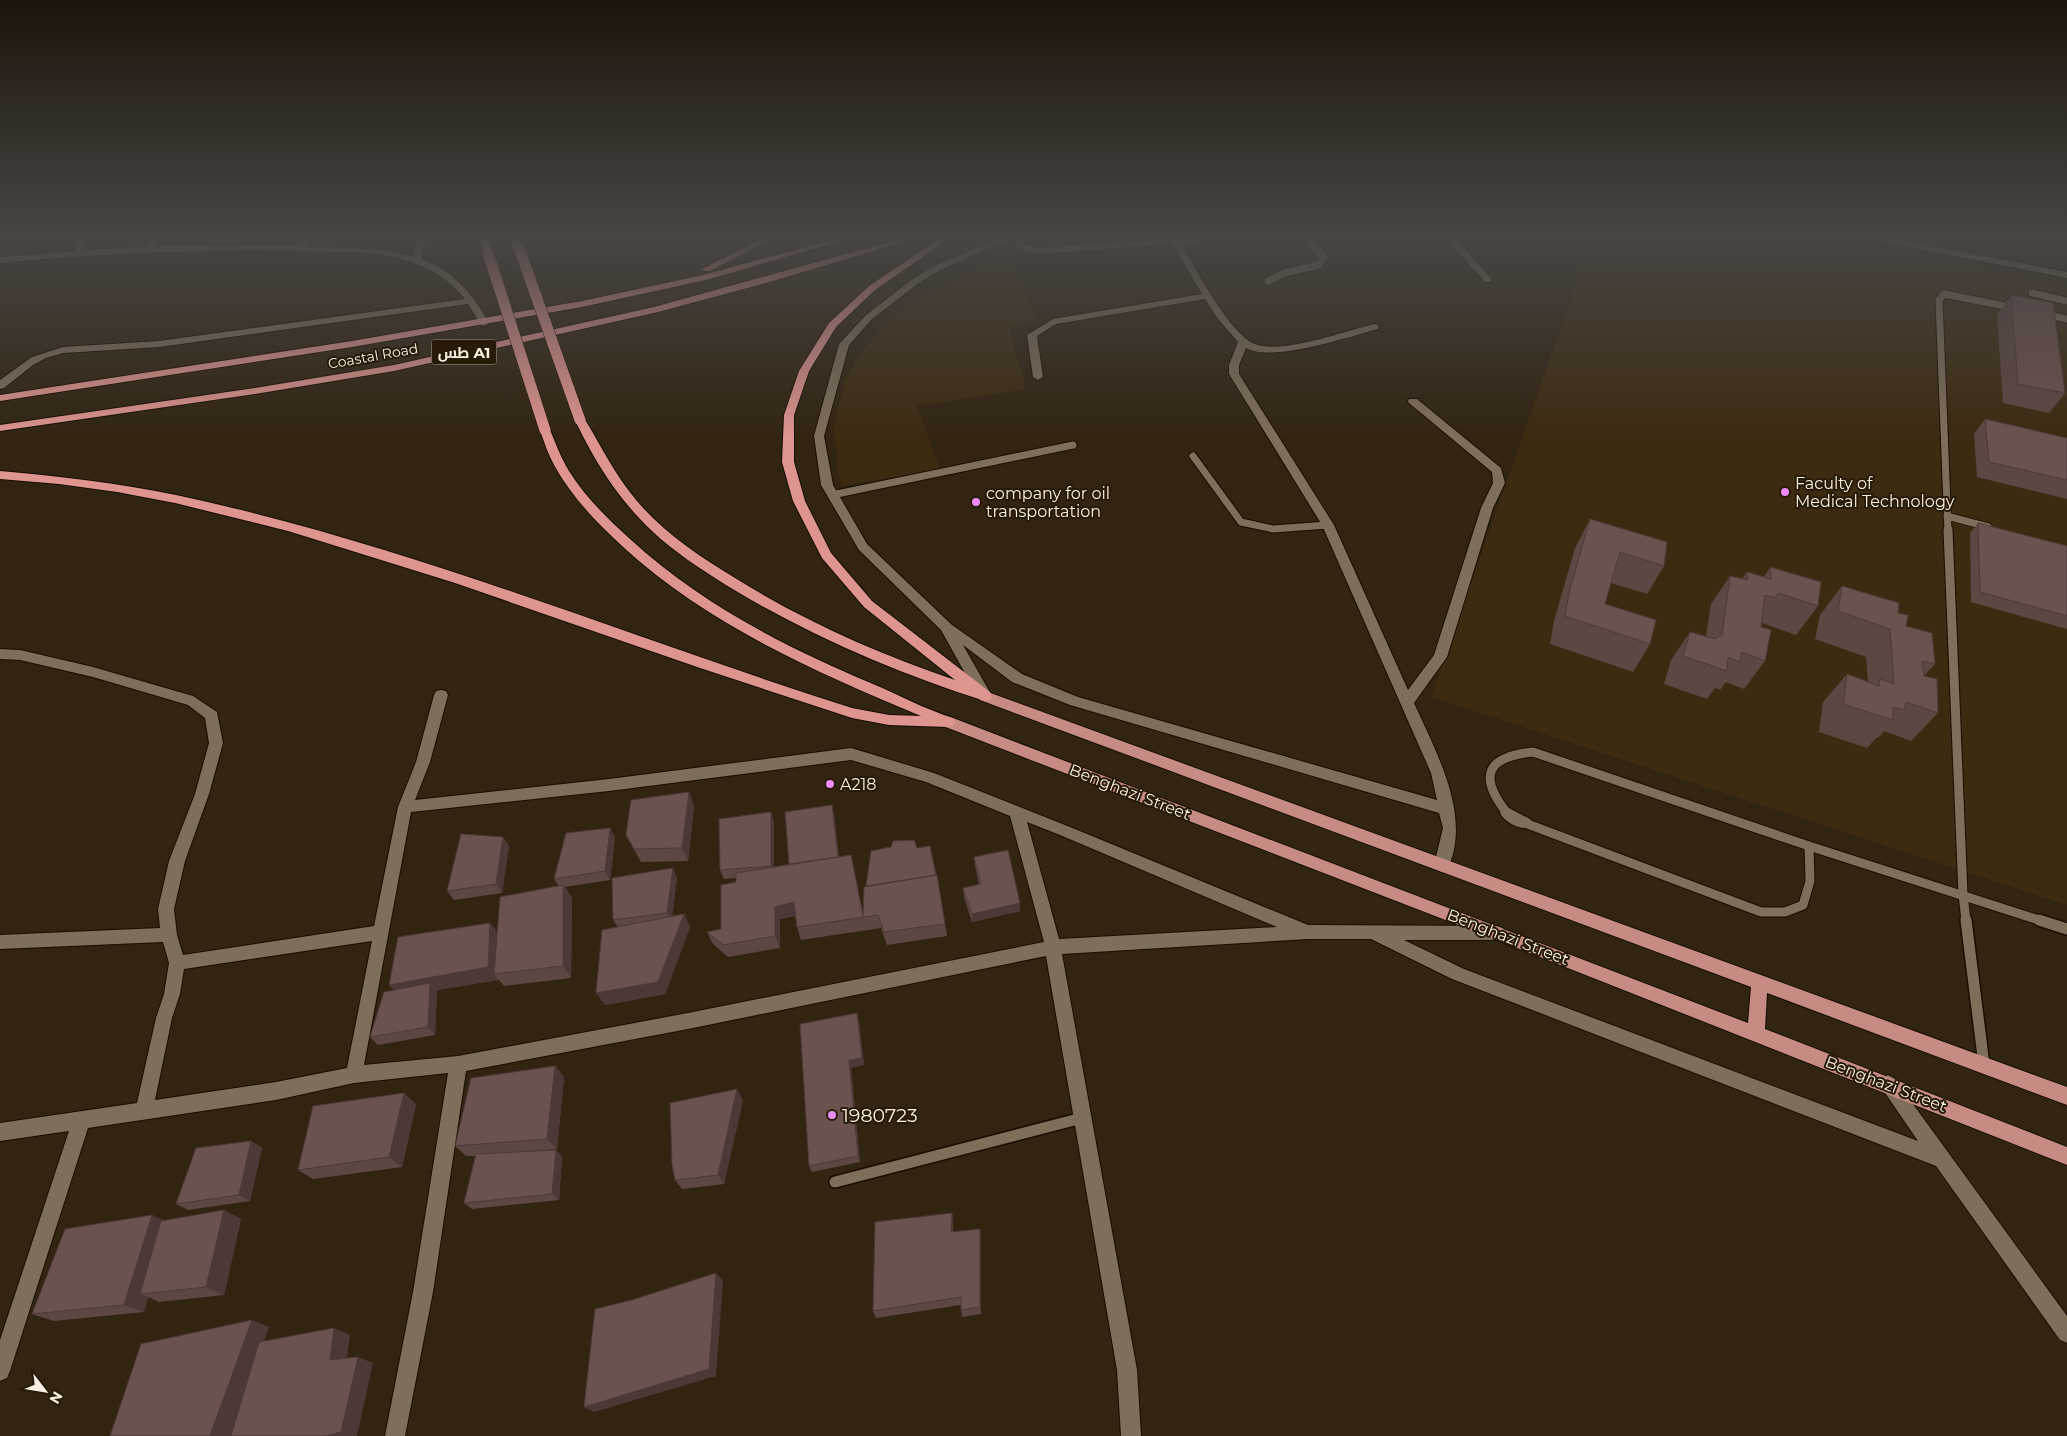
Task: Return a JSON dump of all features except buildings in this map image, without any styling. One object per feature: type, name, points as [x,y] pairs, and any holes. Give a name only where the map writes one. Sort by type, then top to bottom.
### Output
[{"type":"highway","points":[[504,303],[545,430],[560,466],[590,508],[634,552],[691,597],[756,637],[847,680],[948,722]]},
{"type":"highway","points":[[538,303],[580,420],[599,459],[629,500],[657,529],[696,559],[747,592],[824,633],[914,672],[985,696]]},
{"type":"highway","name":"Coastal Road","points":[[0,398],[484,323],[585,303]]},
{"type":"highway","name":"Coastal Road","points":[[0,428],[227,395],[394,368],[682,303]]},
{"type":"highway","points":[[856,303],[832,325],[804,371],[789,415],[788,462],[799,501],[826,555],[868,604],[985,696]]},
{"type":"highway","points":[[0,475],[137,491],[247,514],[358,546],[653,645],[795,696],[852,713],[889,720],[948,722]]},
{"type":"main road","points":[[985,696],[2067,1096]]},
{"type":"main road","name":"Benghazi Street","points":[[948,722],[1888,1084],[2067,1156]]},
{"type":"main road","points":[[1756,1034],[1759,982]]},
{"type":"street","points":[[0,386],[20,368],[35,358],[50,353],[101,346],[157,344],[449,303]]},
{"type":"street","points":[[472,303],[484,323]]},
{"type":"street","points":[[888,303],[869,317],[844,344],[818,436],[826,485],[863,546],[946,627],[1017,678],[1075,701],[1447,809]]},
{"type":"street","points":[[1038,377],[1032,335],[1042,327],[1053,322],[1166,303]]},
{"type":"street","points":[[1213,303],[1243,342],[1254,348],[1274,349],[1324,340],[1374,327]]},
{"type":"street","points":[[1243,342],[1234,365],[1234,374],[1328,525],[1438,773],[1450,828],[1442,865]]},
{"type":"street","points":[[1406,702],[1440,656],[1487,508],[1500,484],[1497,470],[1413,401]]},
{"type":"street","points":[[946,627],[985,696]]},
{"type":"street","points":[[0,654],[20,655],[93,672],[193,701],[212,716],[216,742],[202,794],[177,861],[166,909],[169,935],[177,963],[172,994],[164,1018],[144,1109]]},
{"type":"street","points":[[354,1075],[406,807],[423,762],[441,695]]},
{"type":"street","points":[[406,807],[608,785],[851,754],[929,777],[1308,932]]},
{"type":"street","points":[[1017,812],[1053,947],[1127,1370],[1131,1436]]},
{"type":"street","points":[[1507,813],[1525,823]]},
{"type":"street","points":[[177,963],[381,932]]},
{"type":"street","points":[[0,1132],[144,1109],[276,1091],[354,1075],[458,1064],[698,1019],[1053,947],[1308,932],[1498,933]]},
{"type":"street","points":[[1373,932],[1458,974],[1942,1160]]},
{"type":"street","points":[[0,942],[169,935]]},
{"type":"street","points":[[395,1436],[423,1292],[458,1064]]},
{"type":"street","points":[[1888,1084],[2067,1333]]},
{"type":"street","points":[[0,1371],[82,1119]]},
{"type":"lane","points":[[1939,303],[1963,894],[1984,1066]]},
{"type":"lane","points":[[1990,303],[2020,309]]},
{"type":"lane","points":[[2038,313],[2067,319]]},
{"type":"lane","points":[[832,495],[1073,445]]},
{"type":"lane","points":[[1193,456],[1241,522],[1253,528],[1265,529],[1328,525]]},
{"type":"lane","points":[[1947,516],[1993,528]]},
{"type":"lane","points":[[1507,813],[1497,803],[1490,789],[1489,776],[1494,765],[1503,757],[1517,752],[1532,752],[1809,846],[2067,929]]},
{"type":"lane","points":[[1525,823],[1761,912],[1785,912],[1803,905],[1810,881],[1809,846]]},
{"type":"lane","points":[[835,1182],[1082,1118]]},
{"type":"shaded area","points":[[915,303],[1031,303],[1040,321],[1009,327],[1026,389],[917,406],[940,469],[842,486],[837,468],[837,451],[833,429],[845,381],[856,359],[898,313]]},
{"type":"shaded area","name":"Faculty of Medical Technology","points":[[1569,303],[2067,303],[2067,905],[1431,697]]},
{"type":"place","name":"Faculty of Medical Technology","points":[[1785,492]]},
{"type":"place","name":"company for oil transportation","points":[[976,502]]},
{"type":"place","name":"A218","points":[[830,784]]},
{"type":"place","name":"1980723","points":[[832,1115]]}]
